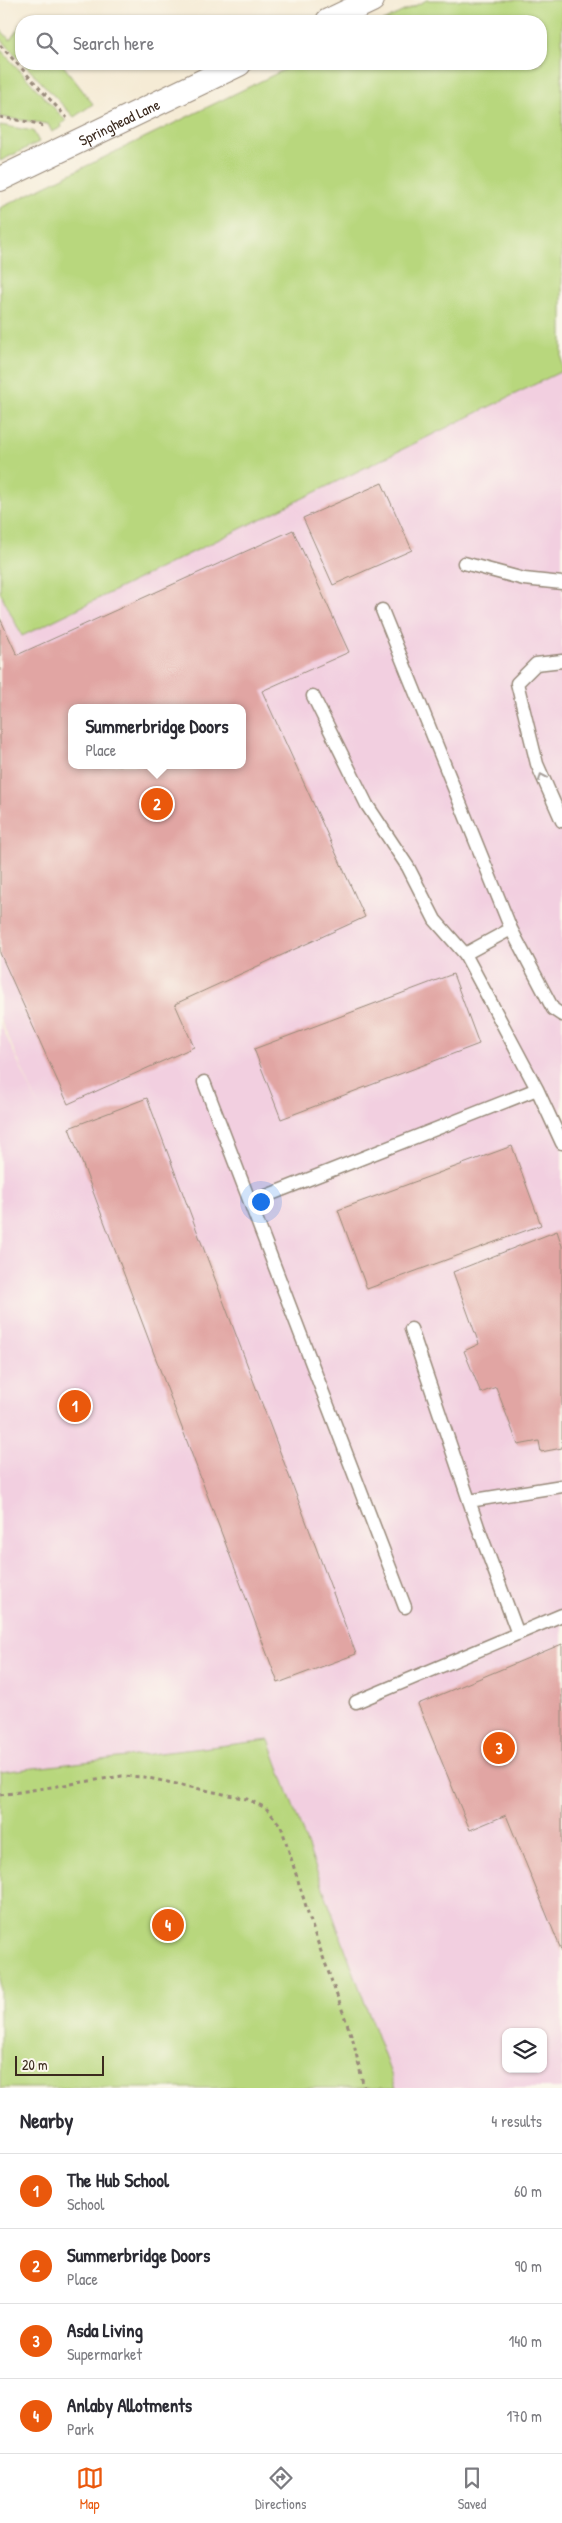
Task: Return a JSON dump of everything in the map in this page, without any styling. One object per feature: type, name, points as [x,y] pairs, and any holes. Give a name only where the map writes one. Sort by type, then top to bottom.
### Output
[{"type":"street","points":[[341,15],[372,0]]},
{"type":"street","name":"Springhead Lane","points":[[0,180],[227,70]]},
{"type":"lane","points":[[464,564],[524,579],[562,583]]},
{"type":"lane","points":[[382,610],[511,929],[553,1009],[562,1015]]},
{"type":"lane","points":[[562,661],[536,664],[517,683],[537,764],[562,821]]},
{"type":"lane","points":[[312,696],[367,805],[408,868],[435,920],[465,954],[537,1089],[562,1143]]},
{"type":"lane","points":[[465,954],[511,929]]},
{"type":"lane","points":[[204,1082],[405,1608]]},
{"type":"lane","points":[[251,1202],[537,1089]]},
{"type":"lane","points":[[411,1329],[469,1501],[518,1634]]},
{"type":"lane","points":[[469,1501],[562,1486]]},
{"type":"lane","points":[[356,1702],[562,1615]]},
{"type":"path","points":[[0,45],[15,61]]},
{"type":"path","points":[[23,70],[85,138]]},
{"type":"path","points":[[0,118],[40,124],[63,149]]},
{"type":"path","points":[[0,1796],[122,1776],[136,1776],[247,1799],[266,1808],[281,1826],[314,1932],[353,2040],[364,2088]]},
{"type":"shaded area","points":[[562,371],[562,2088],[396,2088],[269,1740],[0,1772],[0,1023],[41,1112],[0,1018],[0,597],[2,596],[22,636]]},
{"type":"green space","points":[[427,0],[562,0],[562,371],[22,636],[0,592],[0,208],[284,70],[547,70],[547,15],[396,15]]},
{"type":"green space","points":[[0,29],[10,40],[15,33],[15,54],[0,38]]},
{"type":"green space","points":[[0,49],[15,65],[15,70],[19,70],[66,121],[61,124],[62,127],[52,132],[48,124],[0,117]]},
{"type":"green space","points":[[30,70],[67,70],[93,104],[74,117]]},
{"type":"green space","points":[[0,125],[33,131],[39,142],[0,161]]},
{"type":"green space","points":[[269,1740],[396,2088],[0,2088],[0,1772]]},
{"type":"building","points":[[382,483],[412,550],[333,585],[303,518]]},
{"type":"building","points":[[293,530],[349,652],[262,691],[365,917],[175,1004],[194,1047],[68,1104],[0,953],[0,618],[17,655]]},
{"type":"building","points":[[453,974],[479,1044],[281,1119],[254,1049]]},
{"type":"building","points":[[147,1098],[356,1654],[278,1683],[69,1128]]},
{"type":"building","points":[[512,1146],[541,1225],[367,1289],[338,1210]]},
{"type":"building","points":[[557,1231],[562,1246],[562,1448],[541,1452],[539,1441],[518,1445],[496,1387],[481,1393],[464,1351],[479,1344],[453,1272]]},
{"type":"building","points":[[562,1644],[562,1952],[506,1815],[470,1830],[418,1704]]},
{"type":"place","name":"Summerbridge Doors","points":[[157,804]]},
{"type":"place","name":"The Hub School","points":[[75,1406]]},
{"type":"place","name":"Asda Living","points":[[499,1748]]},
{"type":"place","name":"Anlaby Allotments","points":[[168,1925]]}]
